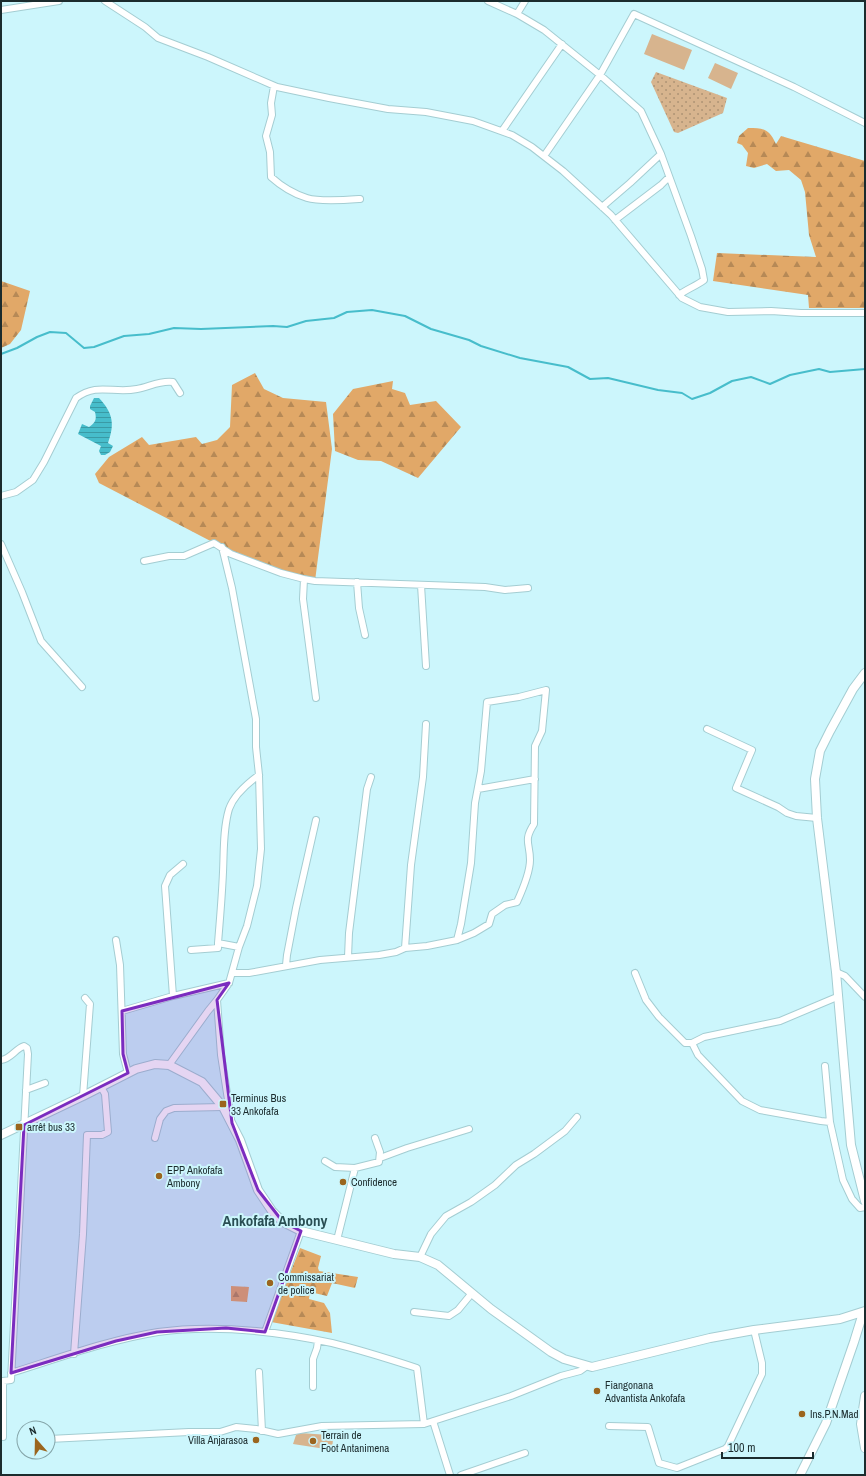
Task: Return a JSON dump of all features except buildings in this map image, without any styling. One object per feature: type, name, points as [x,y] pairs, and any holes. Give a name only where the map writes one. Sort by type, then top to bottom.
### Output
[{"type":"street","points":[[1,10],[59,1]]},
{"type":"street","points":[[105,1],[158,38],[208,57],[274,86],[388,109],[426,112],[473,122],[512,135],[564,171],[615,220],[679,295],[700,307],[728,312],[772,311],[801,313],[865,313]]},
{"type":"street","points":[[488,1],[517,14],[544,30],[600,75],[641,111],[661,154],[702,269],[704,280],[679,295]]},
{"type":"street","points":[[517,14],[525,1]]},
{"type":"street","points":[[544,156],[600,75],[634,14],[794,87],[865,123]]},
{"type":"street","points":[[502,131],[562,44]]},
{"type":"street","points":[[274,86],[271,104],[272,115],[266,136],[270,152],[271,177],[278,184],[307,198],[342,200],[360,199]]},
{"type":"street","points":[[602,207],[661,154]]},
{"type":"street","points":[[615,220],[669,177]]},
{"type":"street","points":[[1,496],[16,492],[33,480],[44,462],[76,398],[85,392],[100,389],[136,390],[166,381],[173,382],[180,393]]},
{"type":"street","points":[[144,561],[169,556],[184,556],[214,543],[231,554],[281,573],[304,579],[485,587],[505,590],[528,588]]},
{"type":"street","points":[[1,544],[41,641],[82,686]]},
{"type":"street","points":[[169,1065],[229,983],[239,947],[248,926],[257,886],[261,850],[256,719],[232,588],[222,547]]},
{"type":"street","points":[[304,579],[303,599],[316,698]]},
{"type":"street","points":[[357,582],[359,608],[365,635]]},
{"type":"street","points":[[421,585],[426,666]]},
{"type":"street","points":[[865,672],[853,689],[820,751],[815,779],[817,818],[836,972],[851,1145],[865,1201]]},
{"type":"street","points":[[233,973],[250,973],[286,965],[348,957],[379,955],[396,952],[405,948],[427,946],[457,940],[489,924],[492,914],[505,906],[517,902],[524,888],[530,860],[528,834],[534,824],[535,746],[542,731],[546,690],[519,697],[487,702],[481,772],[475,803],[471,863],[457,940]]},
{"type":"street","points":[[405,948],[411,865],[423,778],[426,724]]},
{"type":"street","points":[[707,729],[752,750],[736,788],[778,807],[787,813],[796,816],[817,818]]},
{"type":"street","points":[[191,950],[218,948],[226,825],[230,808],[238,795],[259,775]]},
{"type":"street","points":[[348,957],[349,933],[367,789],[371,777]]},
{"type":"street","points":[[478,790],[535,779]]},
{"type":"street","points":[[286,965],[296,908],[316,820]]},
{"type":"street","points":[[172,996],[165,886],[170,875],[183,864]]},
{"type":"street","points":[[116,940],[120,965],[123,1054],[128,1073]]},
{"type":"street","points":[[218,942],[239,947]]},
{"type":"street","points":[[836,972],[845,976],[865,997]]},
{"type":"street","points":[[635,973],[646,1000],[686,1043],[692,1043],[704,1038],[780,1021],[837,997]]},
{"type":"street","points":[[122,1011],[172,996],[229,983]]},
{"type":"street","points":[[83,1096],[90,1004],[85,998]]},
{"type":"street","points":[[217,1000],[221,1055],[232,1123]]},
{"type":"street","points":[[692,1043],[698,1055],[742,1101],[760,1110],[830,1122]]},
{"type":"street","points":[[1,1060],[6,1060],[20,1047],[24,1046],[27,1048],[28,1054],[11,1380],[3,1381],[3,1437]]},
{"type":"street","points":[[1,1134],[24,1125],[136,1069],[155,1064],[169,1065],[202,1082],[223,1107],[240,1140],[258,1190],[272,1210],[283,1222],[301,1232],[394,1254],[420,1257],[438,1265],[491,1309],[551,1352],[564,1359],[587,1366],[606,1364],[710,1338],[754,1330],[840,1319],[864,1312]]},
{"type":"street","points":[[824,1066],[830,1122],[843,1180],[852,1199],[860,1208],[865,1207]]},
{"type":"street","points":[[26,1090],[45,1083]]},
{"type":"street","points":[[74,1354],[83,1234],[87,1135],[102,1135],[108,1132],[105,1094],[100,1087]]},
{"type":"street","points":[[155,1138],[160,1119],[166,1112],[174,1108],[223,1107]]},
{"type":"street","points":[[420,1257],[431,1234],[446,1216],[471,1202],[495,1185],[516,1165],[534,1154],[565,1131],[576,1118]]},
{"type":"street","points":[[325,1161],[335,1167],[355,1168],[373,1164],[379,1162],[380,1158],[407,1148],[469,1129]]},
{"type":"street","points":[[375,1138],[380,1158]]},
{"type":"street","points":[[337,1240],[355,1168]]},
{"type":"street","points":[[265,1332],[301,1232]]},
{"type":"street","points":[[414,1312],[449,1316],[458,1310],[472,1293]]},
{"type":"street","points":[[800,1475],[826,1423],[864,1312]]},
{"type":"street","points":[[11,1373],[116,1341],[164,1332],[187,1329],[226,1328],[265,1332],[341,1346],[417,1368],[424,1424]]},
{"type":"street","points":[[610,1426],[648,1427],[659,1463],[677,1468],[725,1449],[728,1446],[762,1374],[762,1363],[754,1330]]},
{"type":"street","points":[[313,1387],[313,1358],[318,1348],[318,1341]]},
{"type":"street","points":[[56,1439],[189,1432],[220,1432],[236,1427],[278,1434],[322,1426],[424,1424],[529,1390],[561,1376],[580,1372],[587,1366]]},
{"type":"street","points":[[259,1372],[262,1431]]},
{"type":"street","points":[[865,1396],[861,1424],[865,1448]]},
{"type":"street","points":[[433,1421],[450,1475]]},
{"type":"street","points":[[461,1475],[525,1453]]},
{"type":"highlighted area","points":[[229,983],[217,1000],[232,1123],[258,1190],[283,1222],[301,1231],[265,1332],[226,1328],[157,1332],[116,1341],[11,1373],[24,1125],[128,1073],[123,1054],[122,1011]]},
{"type":"shaded area","points":[[652,34],[692,50],[684,70],[644,54]]},
{"type":"shaded area","points":[[715,63],[738,73],[731,89],[708,78]]},
{"type":"shaded area","points":[[656,72],[727,98],[723,113],[678,133],[674,132],[651,82]]},
{"type":"shaded area","name":"Terrain de Foot Antanimena","points":[[300,1433],[329,1435],[333,1439],[332,1450],[293,1444],[296,1435]]},
{"type":"green space","points":[[748,128],[765,130],[771,135],[776,144],[781,136],[865,161],[865,308],[809,308],[808,295],[713,281],[717,253],[816,257],[809,235],[805,192],[801,180],[789,170],[776,171],[767,164],[754,168],[746,166],[748,153],[742,145],[737,143],[739,136]]},
{"type":"green space","points":[[1,281],[30,291],[21,330],[10,344],[1,348]]},
{"type":"green space","points":[[255,373],[264,389],[283,398],[326,402],[332,449],[315,581],[231,554],[222,547],[99,483],[95,474],[109,457],[142,437],[149,445],[196,437],[202,444],[217,440],[230,427],[232,385]]},
{"type":"green space","points":[[393,381],[392,389],[405,393],[410,405],[436,401],[461,427],[418,478],[381,461],[358,460],[335,451],[333,414],[353,389]]},
{"type":"green space","points":[[300,1248],[321,1256],[318,1268],[319,1271],[358,1277],[355,1288],[332,1283],[327,1296],[310,1292],[309,1299],[324,1303],[330,1313],[332,1333],[271,1322]]},
{"type":"green space","points":[[231,1286],[249,1287],[247,1302],[231,1301]]},
{"type":"water","points":[[94,398],[99,398],[104,403],[110,414],[112,424],[112,430],[108,443],[113,446],[110,452],[105,455],[101,455],[99,451],[101,446],[78,434],[82,424],[89,427],[95,421],[95,412],[90,409]]},
{"type":"waterway","points":[[1,354],[50,332],[66,333],[84,348],[94,347],[124,336],[149,334],[174,328],[201,329],[273,326],[287,327],[306,321],[334,318],[347,312],[372,310],[405,316],[431,329],[469,340],[481,346],[520,358],[568,367],[590,379],[608,378],[658,390],[682,393],[692,399],[710,393],[732,381],[751,377],[770,384],[790,375],[819,369],[830,372],[865,369]]},
{"type":"place","name":"Terminus Bus 33 Ankofafa","points":[[223,1104]]},
{"type":"place","name":"arrêt bus 33","points":[[19,1127]]},
{"type":"place","name":"EPP Ankofafa Ambony","points":[[159,1176]]},
{"type":"place","name":"Confidence","points":[[343,1182]]},
{"type":"place","name":"Commissariat de police","points":[[270,1283]]},
{"type":"place","name":"Fiangonana Advantista Ankofafa","points":[[597,1391]]},
{"type":"place","name":"Ins.P.N.Mad","points":[[802,1414]]},
{"type":"place","name":"Villa Anjarasoa","points":[[256,1440]]},
{"type":"place","name":"Terrain de Foot Antanimena","points":[[313,1441]]},
{"type":"district","name":"Ankofafa Ambony","points":[[275,1221]]}]
